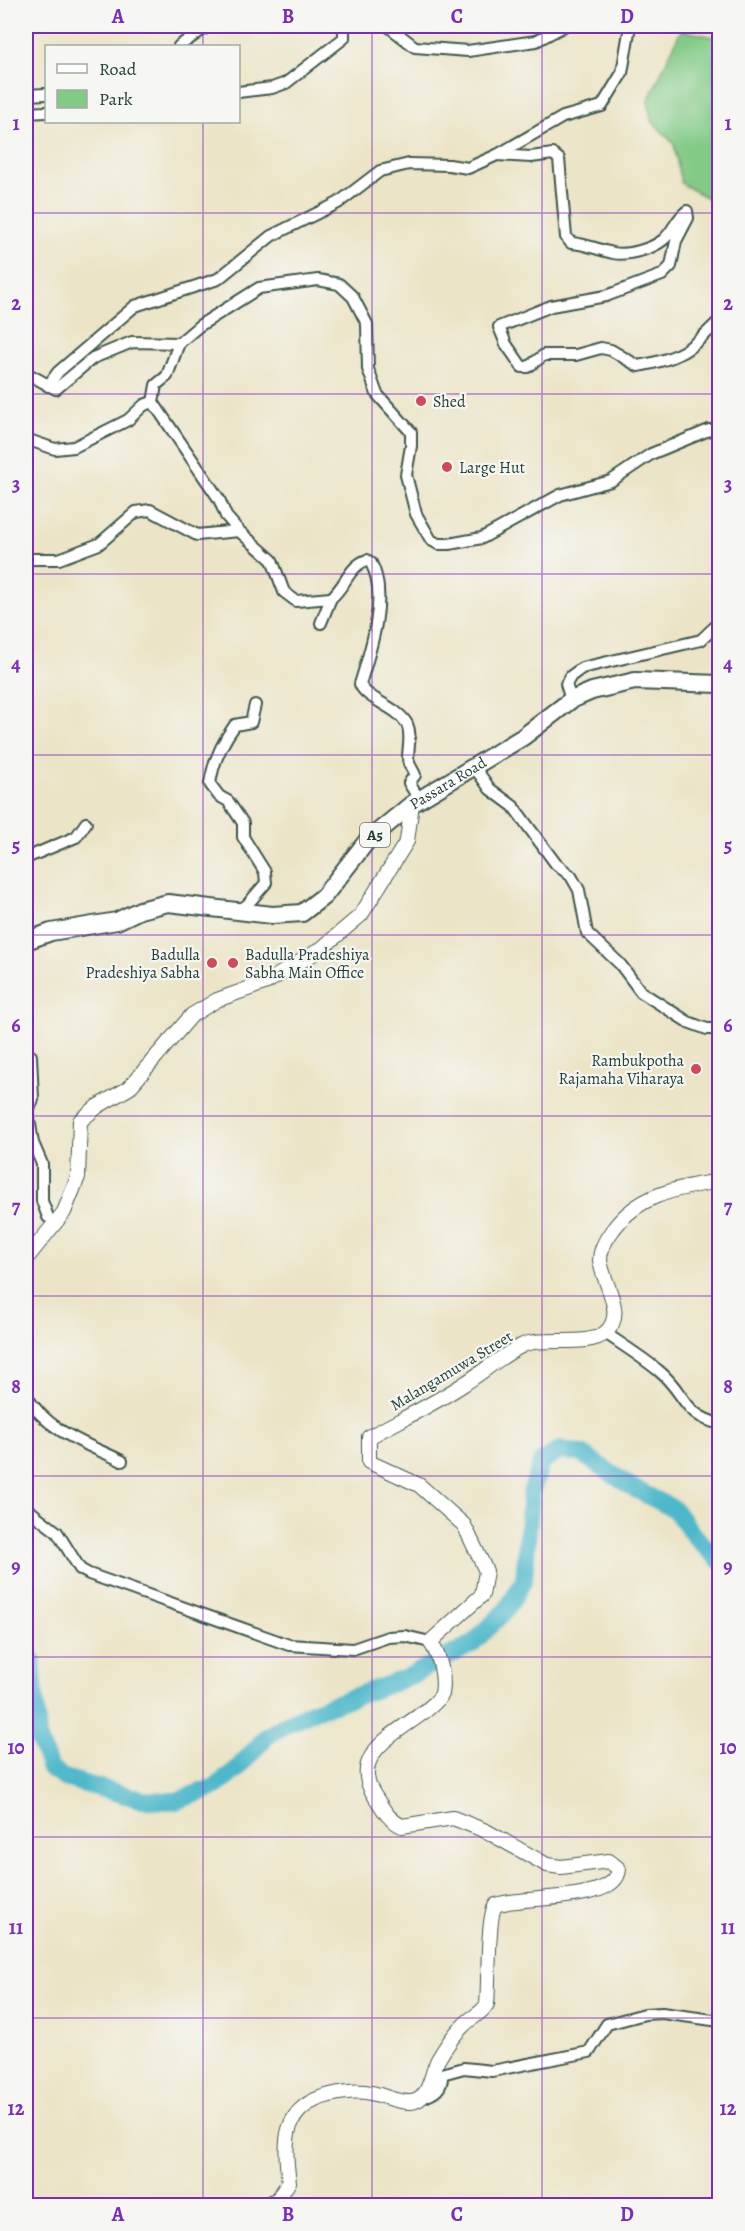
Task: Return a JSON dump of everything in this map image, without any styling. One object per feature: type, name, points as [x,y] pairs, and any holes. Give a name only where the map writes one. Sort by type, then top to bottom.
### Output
[{"type":"highway","name":"Passara Road","points":[[26,941],[51,932],[117,921],[140,910],[168,903],[291,915],[310,908],[367,841],[415,802],[523,737],[571,700],[592,691],[635,681],[720,684]]},
{"type":"street","points":[[180,45],[208,26]]},
{"type":"street","points":[[240,92],[272,88],[286,83],[344,38],[344,26]]},
{"type":"street","points":[[388,26],[415,47],[468,51],[536,41],[564,26]]},
{"type":"street","points":[[48,386],[58,372],[135,306],[218,279],[271,236],[338,203],[380,171],[409,164],[468,168],[497,155],[563,117],[602,106],[622,73],[630,26]]},
{"type":"street","points":[[26,94],[45,94]]},
{"type":"street","points":[[26,112],[45,112]]},
{"type":"street","points":[[497,155],[531,157],[553,154],[559,159],[566,237],[571,243],[589,244],[615,254],[640,250],[655,246],[666,238],[678,217],[687,211],[688,218],[676,241],[671,266],[662,275],[606,296],[551,306],[499,327],[506,344],[522,367],[528,367],[544,356],[576,355],[601,348],[611,350],[638,366],[662,362],[691,349],[720,320]]},
{"type":"street","points":[[26,1259],[64,1212],[78,1177],[80,1121],[98,1106],[129,1088],[192,1015],[217,1000],[267,982],[321,949],[361,915],[389,873],[406,841],[415,802],[409,783],[415,775],[408,761],[410,746],[407,725],[388,705],[364,692],[360,684],[372,647],[377,616],[377,585],[371,563],[367,560],[361,562],[353,569],[338,593],[331,598],[296,601],[284,592],[272,560],[239,531],[226,516],[219,499],[199,474],[153,402],[156,385],[167,376],[179,343],[199,326],[259,288],[318,280],[339,284],[353,297],[368,324],[368,369],[377,394],[411,432],[406,475],[416,514],[431,540],[438,544],[482,538],[560,495],[611,481],[651,454],[709,430],[720,430]]},
{"type":"street","points":[[26,373],[56,388],[63,385],[93,358],[132,342],[179,343]]},
{"type":"street","points":[[26,439],[55,449],[74,447],[128,420],[144,405],[153,402]]},
{"type":"street","points":[[26,559],[59,559],[99,544],[136,512],[150,510],[197,536],[239,531]]},
{"type":"street","points":[[321,623],[331,598]]},
{"type":"street","points":[[571,700],[566,684],[571,676],[582,668],[701,640],[720,622]]},
{"type":"street","points":[[237,911],[247,905],[266,883],[265,872],[243,837],[243,822],[228,801],[219,796],[210,784],[217,764],[215,756],[235,725],[251,722],[255,705]]},
{"type":"street","points":[[473,765],[490,789],[513,806],[556,864],[571,876],[579,890],[586,933],[620,964],[641,992],[688,1022],[707,1029],[720,1029]]},
{"type":"street","points":[[26,858],[76,837],[86,824]]},
{"type":"street","points":[[26,1055],[30,1056],[33,1099],[28,1112],[30,1128],[33,1143],[42,1164],[42,1201],[48,1217]]},
{"type":"street","points":[[720,1181],[649,1198],[621,1218],[604,1241],[600,1257],[602,1271],[614,1303],[614,1320],[605,1333],[659,1371],[675,1386],[692,1413],[702,1419],[720,1424]]},
{"type":"street","name":"Malangamuwa Street","points":[[434,1646],[482,1595],[486,1571],[464,1525],[419,1485],[369,1462],[369,1437],[464,1385],[522,1344],[594,1338],[605,1333]]},
{"type":"street","points":[[26,1395],[33,1408],[55,1427],[122,1461]]},
{"type":"street","points":[[26,1508],[57,1532],[80,1569],[289,1645],[352,1649],[388,1637],[405,1636],[434,1646],[443,1683],[439,1698],[388,1738],[368,1763],[366,1773],[370,1789],[388,1817],[402,1826],[453,1818],[486,1831],[547,1865],[561,1867],[609,1861],[619,1869],[618,1877],[613,1883],[571,1896],[500,1903],[493,1908],[487,2004],[482,2013],[465,2023],[447,2044],[437,2061],[429,2085],[420,2098]]},
{"type":"street","points":[[264,2205],[278,2199],[289,2182],[285,2155],[286,2137],[293,2116],[298,2110],[324,2097],[344,2092],[369,2092],[411,2102],[436,2092],[443,2082],[442,2074],[464,2068],[492,2072],[589,2052],[608,2024],[645,2014],[662,2013],[720,2021]]},
{"type":"green space","points":[[681,30],[719,38],[719,205],[681,183],[674,144],[651,120],[648,101]]},
{"type":"waterway","points":[[26,1647],[32,1658],[38,1737],[50,1769],[64,1778],[143,1800],[176,1801],[215,1787],[236,1770],[266,1737],[285,1725],[311,1712],[404,1679],[472,1644],[507,1609],[524,1580],[531,1493],[542,1461],[561,1450],[582,1454],[633,1488],[674,1509],[694,1536],[720,1561]]},
{"type":"place","name":"Shed","points":[[421,401]]},
{"type":"place","name":"Large Hut","points":[[447,467]]},
{"type":"place","name":"Badulla Pradeshiya Sabha","points":[[212,963]]},
{"type":"place","name":"Badulla Pradeshiya Sabha Main Office","points":[[233,963]]},
{"type":"place","name":"Rambukpotha Rajamaha Viharaya","points":[[696,1069]]}]
